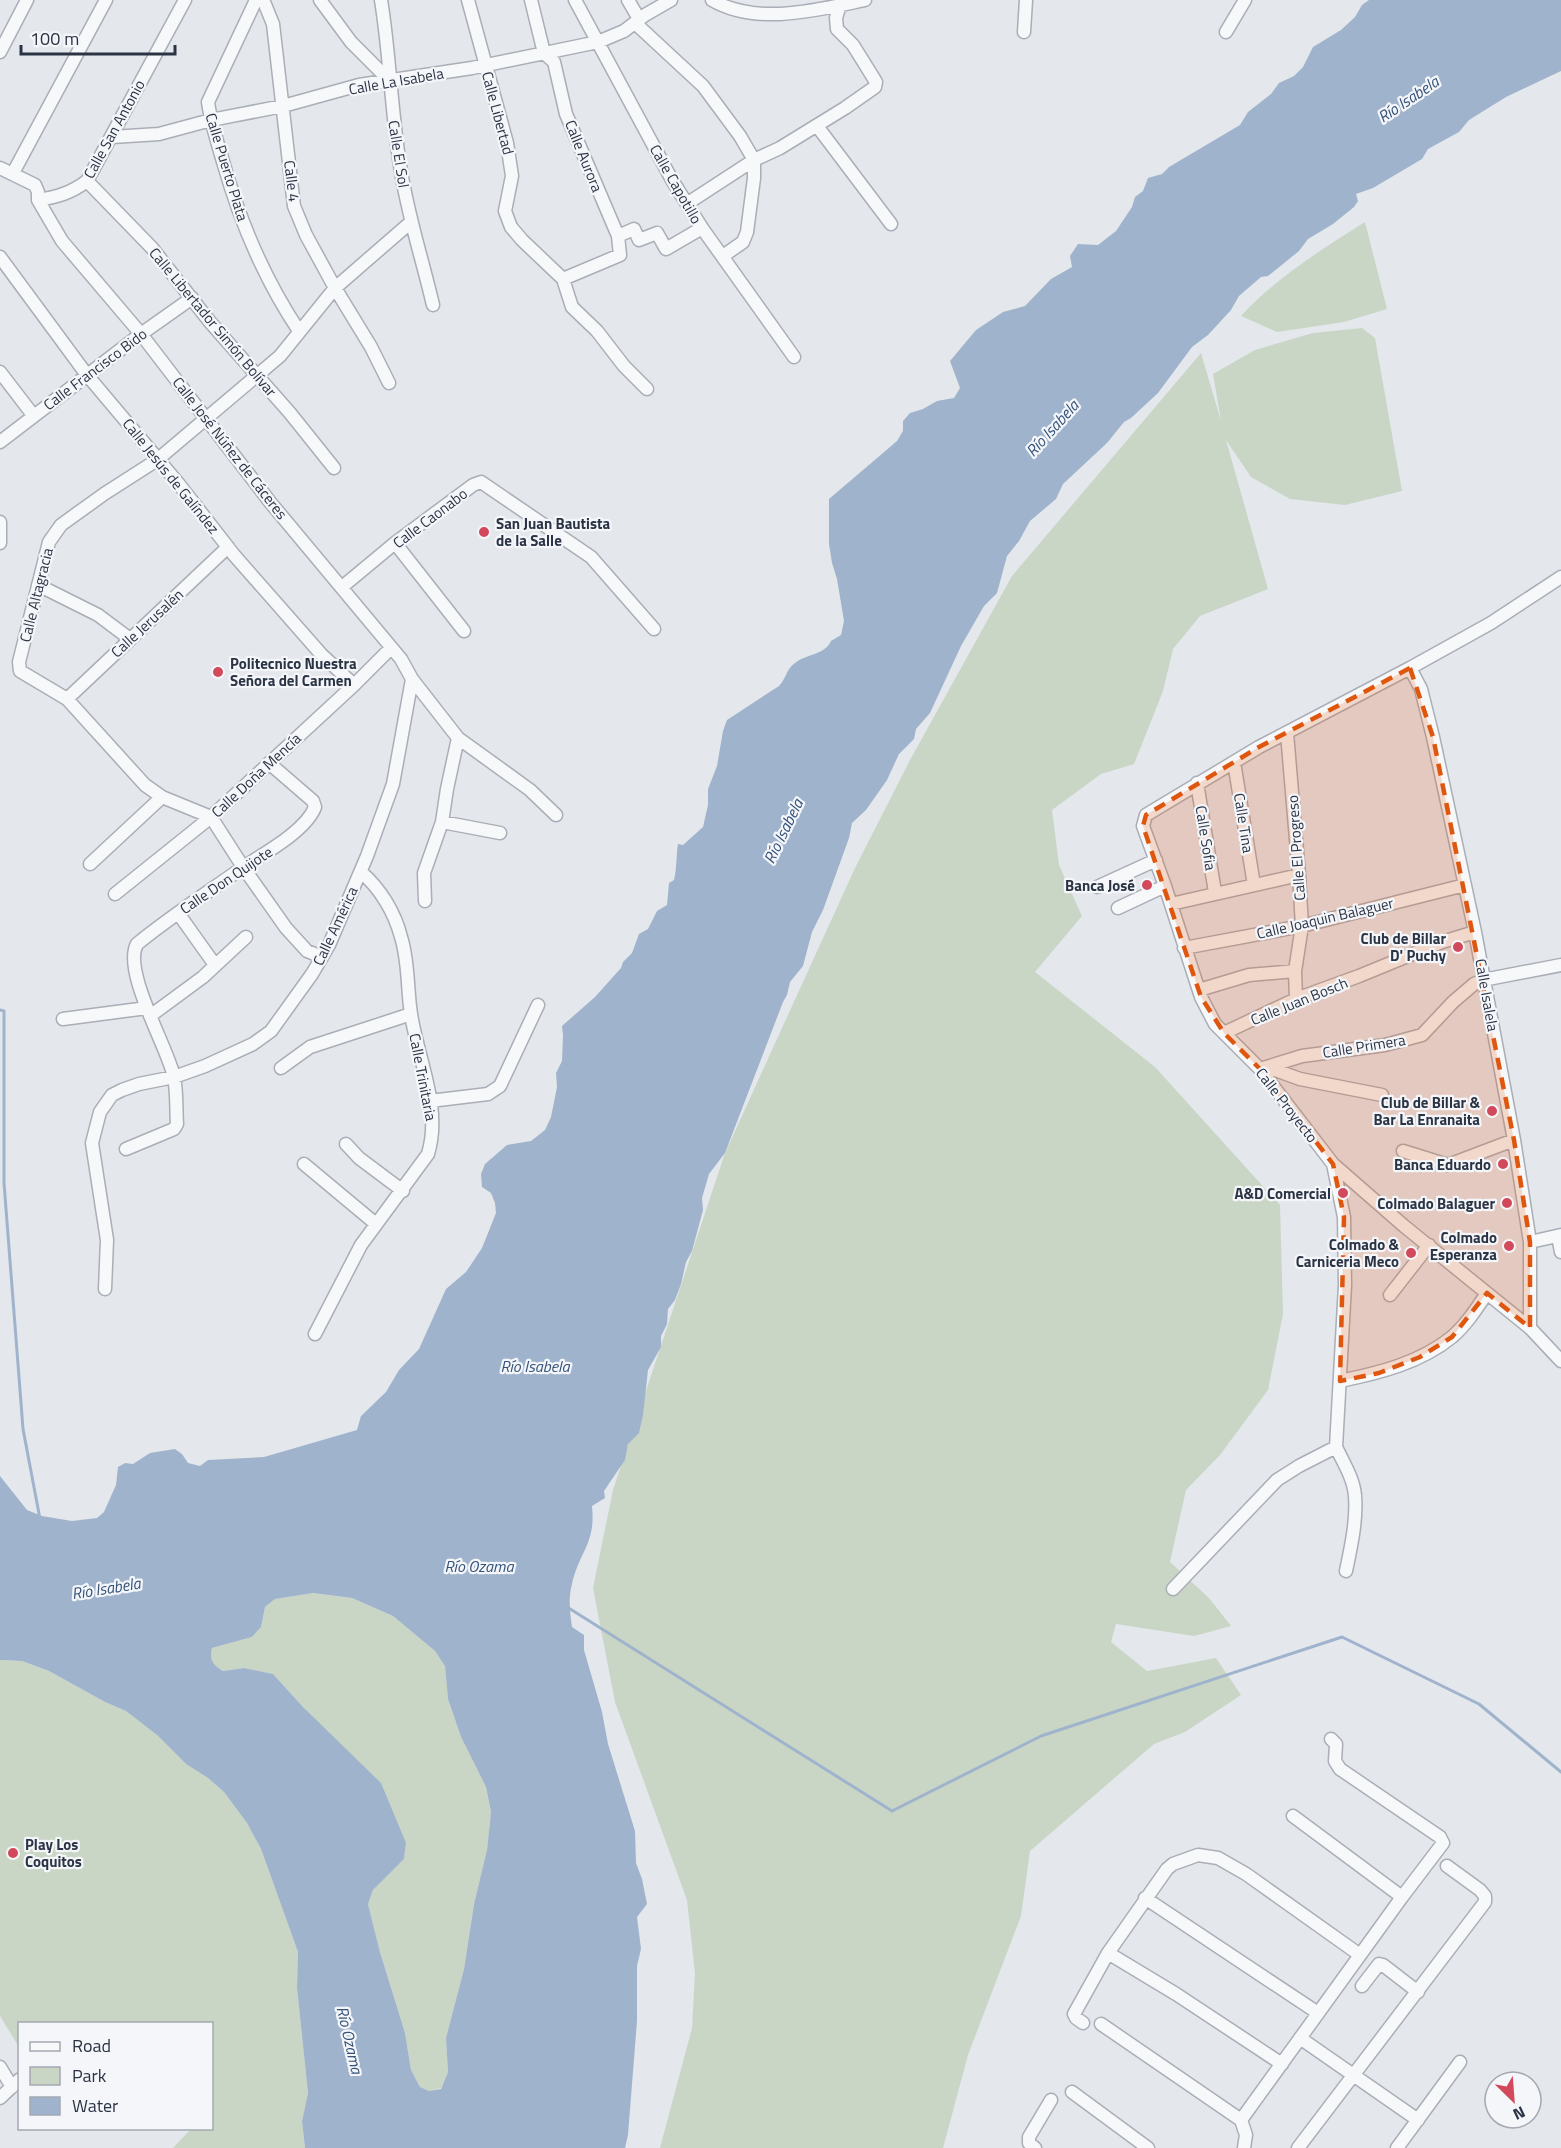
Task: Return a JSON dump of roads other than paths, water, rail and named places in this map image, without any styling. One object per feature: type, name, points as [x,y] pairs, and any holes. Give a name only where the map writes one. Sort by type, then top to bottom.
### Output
[{"type":"street","points":[[0,52],[27,0]]},
{"type":"street","points":[[13,173],[106,0]]},
{"type":"street","name":"Calle San Antonio","points":[[38,200],[62,196],[74,191],[87,181],[184,0]]},
{"type":"street","name":"Calle 4","points":[[256,0],[264,2],[273,24],[294,206],[306,235],[389,383]]},
{"type":"street","name":"Calle Puerto Plata","points":[[256,0],[208,102],[211,120],[238,211],[269,283],[299,331]]},
{"type":"street","points":[[320,0],[351,42],[389,81]]},
{"type":"street","name":"Calle El Sol","points":[[381,0],[400,166],[411,222],[433,305]]},
{"type":"street","name":"Calle Libertad","points":[[468,0],[511,163],[512,176],[505,211],[511,228],[563,279],[572,307],[597,331],[624,366],[647,389]]},
{"type":"street","name":"Calle Aurora","points":[[531,0],[544,53],[554,62],[566,114],[618,236]]},
{"type":"street","name":"Calle Capotillo","points":[[575,0],[672,180],[702,228],[794,357]]},
{"type":"street","points":[[628,0],[637,21],[703,86],[740,136],[754,160],[747,232],[743,242],[723,256]]},
{"type":"street","name":"Calle La Isabela","points":[[112,137],[159,134],[359,86],[485,65],[598,42],[624,31],[671,0]]},
{"type":"street","points":[[712,0],[743,12],[778,14],[822,4],[840,5],[865,0]]},
{"type":"street","points":[[1024,32],[1026,0]]},
{"type":"street","points":[[1226,32],[1245,0]]},
{"type":"street","points":[[688,203],[754,160],[817,126],[875,87],[876,84],[853,45],[837,29],[836,18],[840,5]]},
{"type":"street","points":[[817,126],[891,224]]},
{"type":"street","name":"Calle José Núñez de Cáceres","points":[[0,168],[34,185],[38,192],[38,200],[62,241],[170,370],[270,502],[401,659],[412,679],[458,738],[530,790],[556,815]]},
{"type":"street","name":"Calle Libertador Simón Bolívar","points":[[87,181],[152,248],[334,468]]},
{"type":"street","name":"Calle Altagracia","points":[[211,817],[162,797],[145,785],[67,699],[20,671],[19,667],[49,542],[61,525],[157,460],[280,356],[335,288],[411,222]]},
{"type":"street","points":[[563,279],[620,255],[618,236],[634,229],[639,240],[657,234],[666,249],[702,228]]},
{"type":"street","name":"Calle Jesús de Galíndez","points":[[0,257],[87,375],[178,483],[228,547],[321,654],[354,685]]},
{"type":"street","name":"Calle Francisco Bido","points":[[0,442],[192,298]]},
{"type":"street","points":[[0,372],[33,416]]},
{"type":"street","name":"Calle Caonabo","points":[[342,587],[395,543],[473,485],[481,482],[591,557],[654,629]]},
{"type":"street","points":[[0,522],[0,543]]},
{"type":"street","points":[[395,543],[464,631]]},
{"type":"street","name":"Calle Jerusalén","points":[[67,699],[228,547]]},
{"type":"street","points":[[1197,783],[1491,623],[1561,577]]},
{"type":"street","points":[[38,585],[98,615],[130,639]]},
{"type":"street","name":"Calle Doña Mencía","points":[[115,894],[211,817],[354,685],[390,648]]},
{"type":"street","name":"Calle Isalela","points":[[1410,668],[1420,689],[1433,737],[1475,932],[1514,1140],[1530,1242],[1530,1328]]},
{"type":"street","name":"Calle América","points":[[105,1289],[107,1240],[92,1143],[100,1112],[112,1095],[130,1086],[174,1077],[225,1057],[271,1031],[322,957],[361,872],[393,784],[412,679]]},
{"type":"street","name":"Calle El Progreso","points":[[1287,733],[1302,926],[1295,971],[1296,999]]},
{"type":"street","points":[[425,902],[424,873],[442,822],[458,738]]},
{"type":"street","name":"Calle Tina","points":[[1234,762],[1254,885]]},
{"type":"street","name":"Calle Don Quijote","points":[[148,1012],[134,956],[137,944],[243,867],[285,840],[313,813],[315,807],[313,801],[269,763]]},
{"type":"street","name":"Calle Proyecto","points":[[1197,783],[1146,815],[1143,826],[1198,990],[1215,1023],[1263,1068],[1333,1164],[1530,1328],[1561,1361]]},
{"type":"street","name":"Calle Sofia","points":[[1197,783],[1215,892]]},
{"type":"street","points":[[90,864],[162,797]]},
{"type":"street","points":[[211,817],[243,867],[292,935],[306,951],[322,957]]},
{"type":"street","points":[[442,822],[500,833]]},
{"type":"street","points":[[1098,887],[1155,860]]},
{"type":"street","name":"Calle Trinitaria","points":[[315,1334],[362,1245],[428,1154],[433,1138],[430,1101],[411,1014],[401,936],[392,913],[380,893],[372,881],[361,872]]},
{"type":"street","points":[[1171,904],[1215,892],[1299,875]]},
{"type":"street","name":"Calle Joaquin Balaguer","points":[[1184,948],[1302,926],[1465,885]]},
{"type":"street","points":[[1118,908],[1165,886]]},
{"type":"street","points":[[178,913],[216,965]]},
{"type":"street","name":"Calle Juan Bosch","points":[[1224,1033],[1296,999],[1442,942],[1475,932]]},
{"type":"street","points":[[63,1019],[148,1012],[216,965],[246,937]]},
{"type":"street","points":[[1483,980],[1561,965]]},
{"type":"street","points":[[1198,990],[1249,975],[1295,971]]},
{"type":"street","name":"Calle Primera","points":[[1263,1068],[1302,1056],[1385,1046],[1422,1035],[1454,1002],[1474,984],[1483,980]]},
{"type":"street","points":[[430,1101],[495,1092],[500,1086],[538,1005]]},
{"type":"street","points":[[126,1149],[176,1127],[174,1077],[148,1012]]},
{"type":"street","points":[[281,1068],[310,1047],[411,1014]]},
{"type":"street","points":[[1263,1068],[1300,1079],[1382,1095]]},
{"type":"street","points":[[1403,1151],[1448,1165],[1514,1140]]},
{"type":"street","points":[[346,1144],[359,1158],[403,1191]]},
{"type":"street","points":[[304,1164],[376,1224]]},
{"type":"street","points":[[1333,1164],[1344,1216],[1345,1285],[1336,1447],[1352,1482],[1355,1496],[1352,1538],[1346,1571]]},
{"type":"street","points":[[1530,1242],[1559,1236],[1561,1252]]},
{"type":"street","points":[[1390,1295],[1429,1245]]},
{"type":"street","points":[[1340,1380],[1379,1373],[1420,1357],[1452,1336],[1471,1316],[1487,1293]]},
{"type":"street","points":[[1173,1589],[1277,1480],[1336,1447]]},
{"type":"street","points":[[1241,2120],[1443,1843],[1442,1839],[1340,1768],[1335,1761],[1336,1744],[1331,1739]]},
{"type":"street","points":[[1293,1816],[1402,1897]]},
{"type":"street","points":[[1083,2023],[1074,2014],[1108,1953],[1145,1898],[1173,1864],[1198,1855],[1218,1858],[1246,1874],[1360,1955]]},
{"type":"street","points":[[1298,2148],[1485,1902],[1485,1896],[1480,1890],[1447,1866]]},
{"type":"street","points":[[1145,1898],[1318,2013]]},
{"type":"street","points":[[1108,1953],[1176,1994],[1282,2064]]},
{"type":"street","points":[[1362,1986],[1379,1964],[1418,1992]]},
{"type":"street","points":[[1101,2024],[1241,2120],[1246,2135],[1244,2148]]},
{"type":"street","points":[[1300,2038],[1418,2120]]},
{"type":"street","points":[[1397,2148],[1460,2062]]},
{"type":"street","points":[[0,2067],[16,2083],[0,2098]]},
{"type":"street","points":[[1072,2092],[1148,2148]]},
{"type":"street","points":[[1035,2148],[1029,2143],[1029,2137],[1051,2100]]},
{"type":"water","points":[[1369,0],[1561,0],[1561,71],[1506,97],[1469,120],[1459,132],[1428,149],[1422,159],[1373,188],[1356,194],[1358,201],[1354,207],[1333,224],[1308,239],[1299,251],[1268,276],[1261,277],[1239,296],[1231,310],[1208,335],[1192,347],[1158,393],[1124,422],[1107,443],[1063,484],[1056,499],[1030,521],[1007,556],[997,593],[984,606],[961,646],[930,713],[916,729],[914,739],[899,754],[887,780],[866,810],[852,823],[849,838],[823,910],[812,932],[803,966],[790,982],[787,995],[725,1153],[709,1174],[702,1198],[703,1210],[692,1251],[686,1262],[675,1300],[668,1309],[667,1324],[661,1336],[661,1347],[648,1370],[639,1433],[628,1444],[625,1460],[604,1491],[605,1498],[592,1506],[592,1530],[575,1573],[571,1590],[572,1627],[584,1635],[584,1650],[602,1712],[608,1744],[635,1831],[636,1863],[647,1904],[637,1917],[641,1949],[637,1966],[637,2021],[625,2148],[305,2148],[302,2121],[308,2093],[297,1988],[298,1952],[261,1849],[247,1823],[224,1792],[186,1764],[157,1735],[126,1711],[49,1671],[22,1661],[0,1660],[0,1476],[27,1510],[42,1516],[72,1521],[97,1518],[104,1512],[116,1485],[118,1467],[125,1463],[133,1464],[150,1453],[175,1449],[188,1463],[200,1466],[208,1460],[264,1457],[357,1430],[361,1416],[386,1392],[399,1370],[419,1349],[446,1289],[466,1272],[482,1248],[496,1213],[491,1193],[482,1187],[481,1174],[485,1164],[507,1145],[531,1141],[545,1130],[551,1117],[557,1087],[556,1073],[562,1061],[562,1026],[595,997],[621,968],[623,962],[632,953],[639,934],[648,929],[657,911],[667,905],[669,883],[674,880],[675,876],[678,844],[683,845],[703,827],[708,805],[708,789],[717,766],[727,720],[779,686],[790,668],[799,660],[820,652],[841,635],[844,621],[829,544],[829,499],[897,441],[903,431],[903,421],[910,413],[937,401],[954,398],[960,388],[950,361],[976,330],[1003,312],[1025,306],[1051,279],[1072,267],[1070,256],[1078,244],[1098,245],[1116,231],[1132,207],[1135,197],[1143,191],[1148,178],[1162,174],[1169,167],[1240,125],[1248,112],[1271,94],[1279,83],[1294,76],[1303,67],[1313,47],[1341,30],[1355,17],[1362,5]],"holes":[[[313,1593],[352,1598],[393,1616],[435,1651],[445,1666],[448,1699],[461,1737],[486,1787],[491,1812],[487,1850],[474,1904],[464,1969],[446,2038],[448,2072],[441,2089],[429,2091],[420,2087],[411,2070],[405,2033],[368,1904],[373,1890],[404,1859],[406,1843],[381,1783],[303,1707],[273,1674],[244,1668],[223,1671],[214,1664],[212,1659],[212,1648],[252,1637],[261,1627],[265,1607],[275,1599]]]},
{"type":"waterway","points":[[0,1010],[4,1011],[4,1183],[23,1429],[40,1519]]},
{"type":"waterway","points":[[567,1607],[892,1811],[1041,1736],[1342,1637],[1479,1704],[1561,1772]]},
{"type":"place","name":"San Juan Bautista de la Salle","points":[[484,532]]},
{"type":"place","name":"Politecnico Nuestra Señora del Carmen","points":[[218,672]]},
{"type":"place","name":"Banca José","points":[[1147,885]]},
{"type":"place","name":"Club de Billar D' Puchy","points":[[1458,947]]},
{"type":"place","name":"Club de Billar & Bar La Enranaita","points":[[1492,1111]]},
{"type":"place","name":"Banca Eduardo","points":[[1503,1164]]},
{"type":"place","name":"A&D Comercial","points":[[1343,1193]]},
{"type":"place","name":"Colmado Balaguer","points":[[1507,1203]]},
{"type":"place","name":"Colmado Esperanza","points":[[1509,1246]]},
{"type":"place","name":"Colmado & Carniceria Meco","points":[[1411,1253]]},
{"type":"place","name":"Play Los Coquitos","points":[[13,1853]]},
{"type":"water label","name":"Río Isabela","points":[[1408,99]]},
{"type":"water label","name":"Río Isabela","points":[[1052,428]]},
{"type":"water label","name":"Río Isabela","points":[[783,831]]},
{"type":"water label","name":"Río Isabela","points":[[535,1366]]},
{"type":"water label","name":"Río Ozama","points":[[479,1566]]},
{"type":"water label","name":"Río Isabela","points":[[106,1588]]},
{"type":"water label","name":"Río Ozama","points":[[350,2040]]}]
